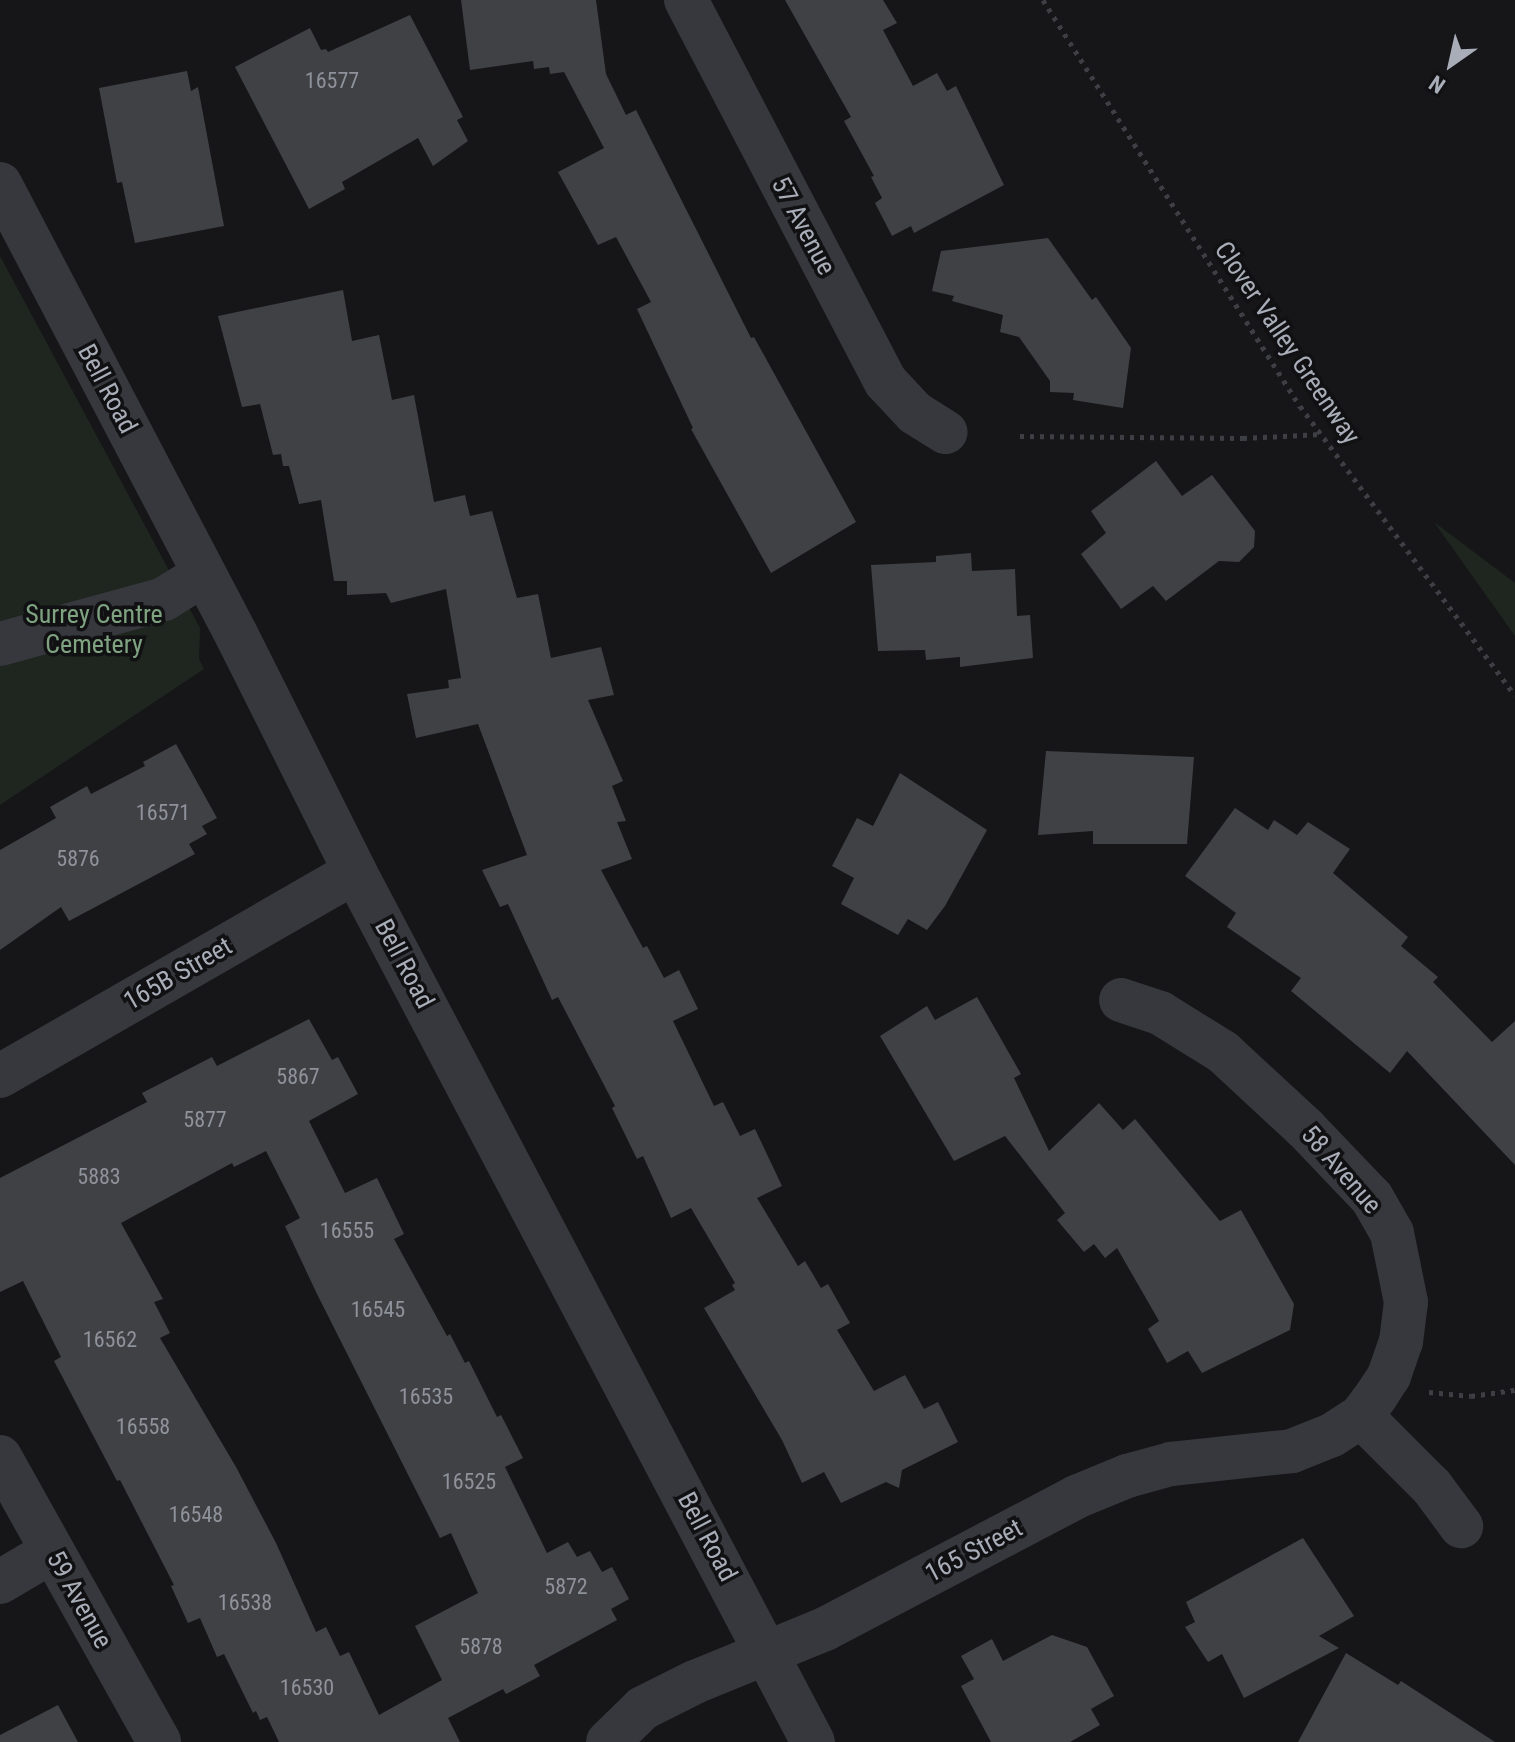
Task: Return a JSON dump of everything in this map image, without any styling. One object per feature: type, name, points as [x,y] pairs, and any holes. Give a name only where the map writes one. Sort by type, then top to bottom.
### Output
[{"type":"street","name":"57 Avenue","points":[[686,0],[886,382],[915,413],[946,432]]},
{"type":"street","name":"Bell Road","points":[[0,184],[204,574],[355,872],[813,1742]]},
{"type":"street","points":[[0,644],[164,599],[204,574]]},
{"type":"street","name":"165B Street","points":[[0,1076],[355,872]]},
{"type":"street","name":"58 Avenue","points":[[1121,1000],[1160,1013],[1194,1031],[1223,1052],[1327,1151],[1379,1210],[1392,1233],[1406,1302],[1401,1342],[1389,1376],[1361,1416]]},
{"type":"street","points":[[1361,1416],[1432,1487],[1461,1526]]},
{"type":"street","name":"165 Street","points":[[608,1742],[643,1708],[825,1629],[1076,1497],[1127,1476],[1209,1458],[1292,1451],[1332,1435],[1361,1416]]},
{"type":"street","name":"59 Avenue","points":[[0,1457],[159,1742]]},
{"type":"street","points":[[0,1582],[51,1552]]},
{"type":"path","name":"Clover Valley Greenway","points":[[1043,0],[1321,434],[1515,695]]},
{"type":"path","points":[[1020,436],[1243,438],[1321,434]]},
{"type":"path","points":[[1419,1389],[1471,1396],[1515,1390]]},
{"type":"green space","name":"Surrey Centre Cemetery","points":[[0,256],[200,628],[199,659],[204,669],[0,805]]},
{"type":"green space","points":[[1434,522],[1515,583],[1515,636]]},
{"type":"building","points":[[461,0],[596,0],[606,74],[626,115],[636,110],[751,338],[754,337],[856,522],[771,573],[691,429],[637,309],[651,302],[616,237],[598,245],[558,172],[604,148],[564,72],[550,74],[549,67],[534,69],[533,61],[470,70]]},
{"type":"building","points":[[785,0],[883,0],[897,23],[883,30],[913,86],[937,73],[947,91],[956,86],[1004,185],[914,233],[911,226],[892,236],[875,203],[882,198],[871,177],[874,176],[844,121],[851,117]]},
{"type":"building","points":[[410,15],[463,117],[457,120],[468,141],[433,166],[418,138],[342,182],[345,189],[309,209],[235,67],[310,28],[321,50],[328,52]]},
{"type":"building","points":[[187,71],[191,91],[198,87],[224,226],[135,243],[122,182],[117,183],[99,88]]},
{"type":"building","points":[[1048,238],[1092,300],[1096,297],[1131,348],[1123,408],[1073,400],[1074,393],[1050,392],[1050,381],[1019,337],[1000,332],[1003,315],[952,301],[954,296],[932,291],[941,251]]},
{"type":"building","points":[[343,290],[352,341],[379,335],[392,400],[414,395],[434,502],[465,495],[470,516],[492,511],[517,598],[538,594],[551,658],[601,647],[614,695],[588,700],[623,781],[612,786],[626,821],[617,822],[632,859],[601,870],[643,948],[647,946],[664,978],[679,970],[698,1009],[673,1021],[714,1106],[723,1102],[740,1136],[755,1129],[782,1186],[757,1198],[798,1266],[805,1261],[821,1288],[828,1284],[850,1323],[837,1330],[874,1391],[905,1375],[924,1409],[938,1402],[958,1442],[902,1470],[899,1488],[886,1482],[841,1503],[824,1472],[802,1483],[782,1440],[704,1308],[735,1290],[732,1285],[735,1283],[691,1208],[671,1218],[643,1156],[637,1159],[612,1108],[615,1106],[558,997],[552,1000],[508,904],[500,907],[482,870],[527,855],[478,724],[416,738],[407,694],[449,688],[448,680],[461,678],[446,589],[391,603],[386,593],[347,595],[347,581],[334,581],[321,500],[299,504],[289,466],[283,466],[281,454],[273,455],[260,404],[242,407],[218,316]]},
{"type":"building","points":[[1156,461],[1182,496],[1212,475],[1255,531],[1254,547],[1239,562],[1219,561],[1166,601],[1153,586],[1121,609],[1081,554],[1106,533],[1091,511]]},
{"type":"building","points":[[971,553],[972,571],[1015,569],[1017,616],[1030,615],[1033,658],[960,667],[960,657],[926,660],[925,650],[878,651],[871,565],[936,562],[936,556]]},
{"type":"building","points":[[176,744],[217,818],[202,826],[207,834],[189,844],[195,854],[69,921],[61,907],[0,950],[0,850],[56,818],[50,807],[87,786],[91,794],[145,766],[143,762]]},
{"type":"building","points":[[1046,751],[1194,757],[1187,844],[1093,844],[1093,831],[1038,835]]},
{"type":"building","points":[[900,773],[987,830],[945,906],[927,930],[908,919],[898,935],[841,904],[854,878],[832,866],[857,818],[873,826]]},
{"type":"building","points":[[1235,808],[1268,830],[1274,820],[1297,835],[1308,822],[1350,849],[1333,873],[1408,937],[1401,946],[1438,977],[1433,982],[1492,1042],[1515,1021],[1515,1165],[1407,1051],[1390,1073],[1291,991],[1301,978],[1227,927],[1236,913],[1185,876]]},
{"type":"building","points":[[977,997],[1021,1074],[1014,1078],[1049,1151],[1099,1103],[1123,1130],[1135,1119],[1220,1221],[1241,1210],[1294,1304],[1290,1330],[1202,1373],[1188,1351],[1167,1363],[1148,1329],[1159,1321],[1117,1248],[1105,1258],[1094,1244],[1084,1252],[1057,1220],[1065,1213],[1005,1136],[954,1161],[880,1036],[927,1006],[935,1020]]},
{"type":"building","points":[[309,1019],[332,1060],[338,1057],[358,1094],[309,1121],[345,1193],[377,1178],[404,1234],[394,1239],[447,1336],[450,1334],[465,1363],[469,1361],[497,1417],[501,1415],[523,1458],[505,1467],[547,1553],[568,1542],[577,1557],[590,1551],[602,1572],[612,1567],[629,1599],[611,1609],[617,1620],[534,1665],[540,1676],[506,1694],[503,1689],[448,1718],[460,1742],[279,1742],[267,1717],[260,1720],[256,1711],[253,1713],[224,1654],[217,1657],[200,1618],[188,1623],[171,1586],[174,1585],[54,1361],[61,1357],[23,1281],[0,1292],[0,1178],[147,1102],[142,1093],[212,1057],[217,1066]],"holes":[[[266,1151],[300,1218],[285,1226],[317,1294],[440,1538],[451,1533],[478,1593],[415,1626],[442,1680],[379,1715],[349,1652],[340,1656],[326,1627],[316,1632],[276,1543],[236,1467],[160,1338],[170,1333],[154,1302],[163,1299],[121,1223],[232,1163],[234,1167]]]},
{"type":"building","points":[[1303,1538],[1354,1616],[1319,1636],[1339,1648],[1244,1698],[1222,1654],[1208,1662],[1185,1627],[1195,1622],[1186,1602]]},
{"type":"building","points":[[1052,1635],[1087,1647],[1114,1696],[1091,1709],[1100,1725],[1070,1742],[991,1742],[961,1686],[974,1679],[961,1656],[992,1639],[1003,1661]]},
{"type":"building","points":[[1346,1653],[1398,1685],[1401,1681],[1495,1742],[1298,1742]]},
{"type":"building","points":[[58,1705],[78,1742],[0,1742],[0,1735]]}]
